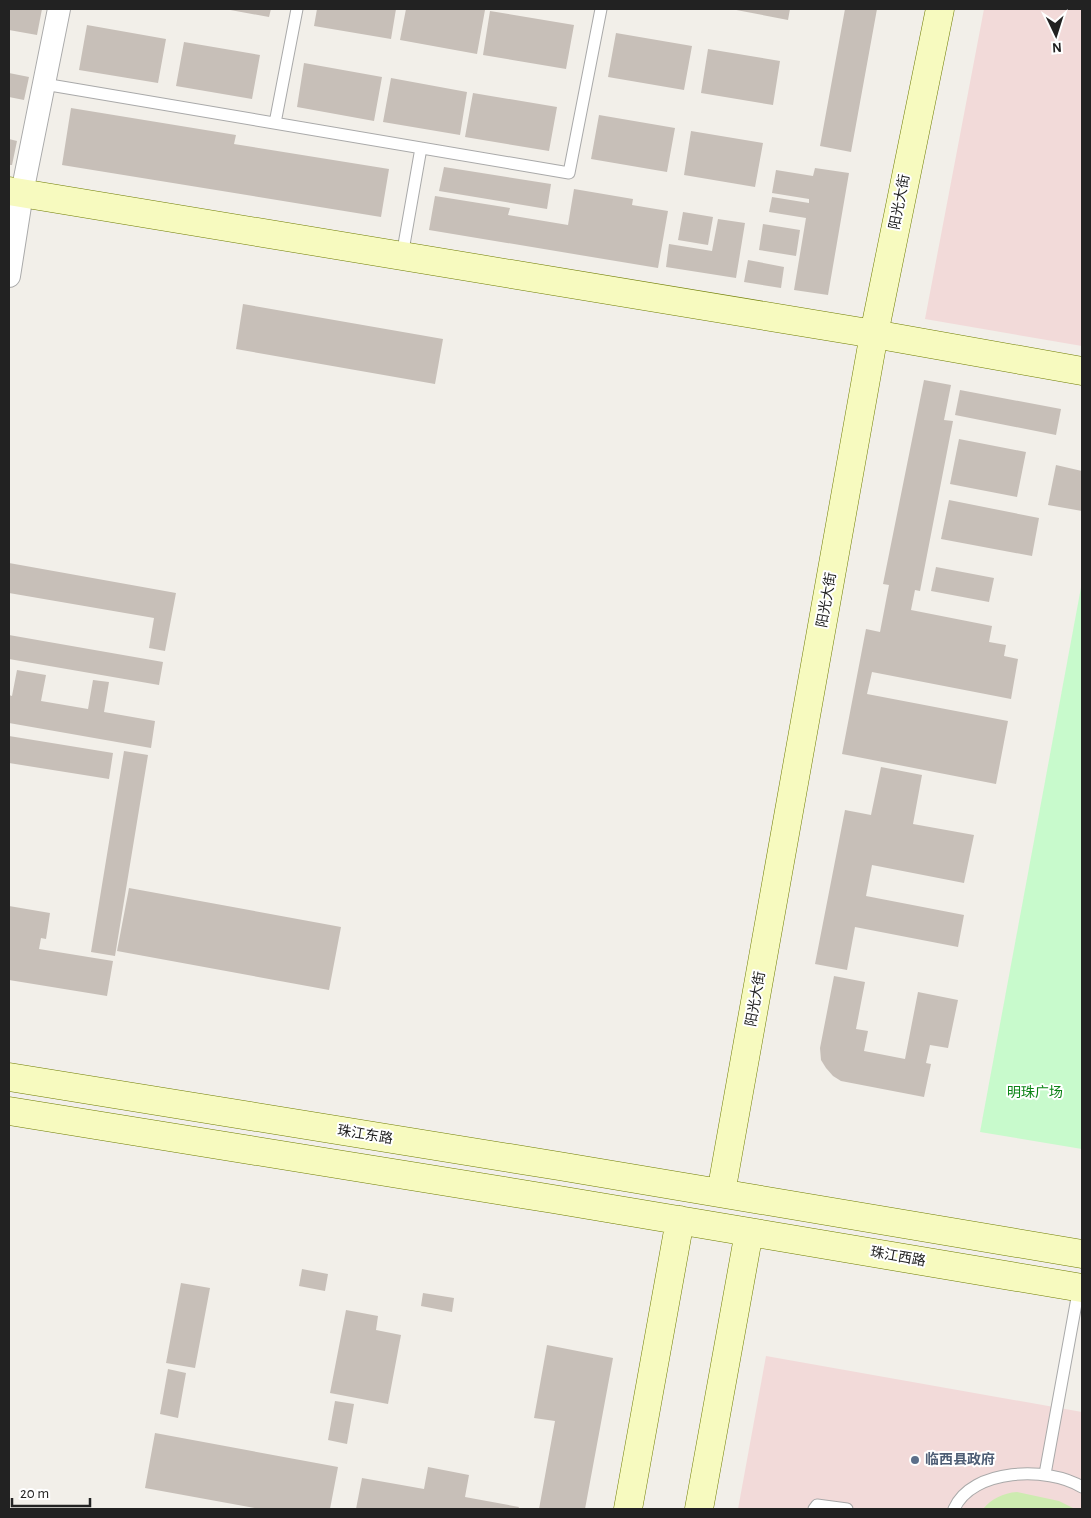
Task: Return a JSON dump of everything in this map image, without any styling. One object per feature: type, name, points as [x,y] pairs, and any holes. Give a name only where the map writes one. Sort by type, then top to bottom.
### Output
[{"type":"street","points":[[9,276],[16,192],[44,84],[59,9]]},
{"type":"street","name":"阳光大街","points":[[721,1193],[874,334],[940,9]]},
{"type":"street","points":[[16,192],[874,334],[1082,371]]},
{"type":"street","name":"珠江东路","points":[[9,1077],[721,1193]]},
{"type":"street","name":"珠江西路","points":[[9,1111],[714,1225],[1081,1287]]},
{"type":"street","points":[[721,1193],[1082,1254]]},
{"type":"street","points":[[628,1509],[680,1220]]},
{"type":"street","points":[[700,1509],[749,1232]]},
{"type":"lane","points":[[275,123],[297,9]]},
{"type":"lane","points":[[44,84],[569,173],[601,9]]},
{"type":"lane","points":[[402,256],[421,148]]},
{"type":"lane","points":[[1045,1474],[1081,1287]]},
{"type":"lane","points":[[954,1509],[956,1504],[972,1486],[1000,1476],[1045,1474],[1082,1487]]},
{"type":"lane","points":[[814,1509],[817,1505],[848,1509]]},
{"type":"shaded area","points":[[984,9],[1082,9],[1082,346],[925,319]]},
{"type":"shaded area","name":"临西县政府","points":[[766,1356],[1082,1412],[1082,1509],[738,1509]]},
{"type":"green space","name":"明珠广场","points":[[1082,582],[1082,1149],[980,1132]]},
{"type":"green space","points":[[1017,1492],[1059,1501],[1075,1509],[983,1509],[998,1497]]},
{"type":"building","points":[[9,9],[42,9],[37,35],[9,30]]},
{"type":"building","points":[[225,9],[271,9],[269,17]]},
{"type":"building","points":[[317,9],[396,9],[391,39],[314,26]]},
{"type":"building","points":[[406,9],[485,10],[477,54],[400,40]]},
{"type":"building","points":[[731,9],[790,9],[788,20]]},
{"type":"building","points":[[845,9],[877,9],[851,152],[820,146]]},
{"type":"building","points":[[490,11],[574,25],[566,69],[483,55]]},
{"type":"building","points":[[87,25],[166,39],[158,83],[79,70]]},
{"type":"building","points":[[616,33],[692,46],[684,90],[608,77]]},
{"type":"building","points":[[184,42],[260,55],[252,99],[176,86]]},
{"type":"building","points":[[708,49],[780,61],[773,105],[701,93]]},
{"type":"building","points":[[304,63],[382,77],[374,121],[297,107]]},
{"type":"building","points":[[9,73],[29,77],[24,100],[9,97]]},
{"type":"building","points":[[391,78],[467,92],[460,135],[383,122]]},
{"type":"building","points":[[473,93],[557,107],[549,151],[465,137]]},
{"type":"building","points":[[71,108],[236,135],[234,144],[389,169],[381,217],[62,165]]},
{"type":"building","points":[[599,115],[675,128],[667,172],[591,159]]},
{"type":"building","points":[[691,131],[763,143],[755,187],[684,175]]},
{"type":"building","points":[[9,139],[17,141],[12,165],[9,165]]},
{"type":"building","points":[[444,167],[551,184],[547,209],[439,191]]},
{"type":"building","points":[[815,168],[849,173],[828,295],[794,290],[806,218],[769,212],[772,197],[809,203],[809,199],[772,193],[776,170],[813,176]]},
{"type":"building","points":[[574,189],[633,199],[632,205],[668,211],[658,268],[429,230],[435,196],[510,208],[508,215],[568,225]]},
{"type":"building","points":[[683,212],[713,217],[708,245],[678,240]]},
{"type":"building","points":[[718,219],[745,223],[736,278],[666,267],[669,244],[712,251]]},
{"type":"building","points":[[763,224],[800,230],[796,256],[759,250]]},
{"type":"building","points":[[748,260],[784,267],[781,288],[744,282]]},
{"type":"building","points":[[243,304],[443,339],[435,384],[236,349]]},
{"type":"building","points":[[924,380],[951,385],[944,420],[953,421],[920,591],[915,590],[911,610],[992,626],[989,642],[1006,645],[1004,656],[1018,659],[1011,699],[872,672],[867,694],[1008,721],[996,784],[842,754],[866,629],[880,632],[889,585],[883,584]]},
{"type":"building","points":[[960,390],[1061,409],[1056,435],[955,415]]},
{"type":"building","points":[[959,439],[1026,452],[1017,497],[950,484]]},
{"type":"building","points":[[1056,465],[1082,471],[1082,511],[1048,505]]},
{"type":"building","points":[[949,500],[1039,518],[1032,556],[941,539]]},
{"type":"building","points":[[9,563],[176,593],[165,651],[149,648],[154,618],[9,593]]},
{"type":"building","points":[[936,567],[994,578],[989,602],[931,591]]},
{"type":"building","points":[[9,635],[163,662],[159,685],[9,659]]},
{"type":"building","points":[[17,670],[46,675],[41,701],[88,709],[93,680],[109,682],[104,712],[155,721],[151,748],[9,723],[9,695],[12,696]]},
{"type":"building","points":[[9,736],[113,753],[109,779],[9,763]]},
{"type":"building","points":[[124,751],[148,755],[115,956],[91,952]]},
{"type":"building","points":[[881,767],[922,775],[913,824],[974,835],[964,883],[872,865],[866,896],[964,915],[958,947],[855,927],[847,970],[815,964],[845,810],[871,815]]},
{"type":"building","points":[[129,888],[341,927],[329,990],[117,951]]},
{"type":"building","points":[[9,906],[50,913],[46,939],[41,938],[39,949],[113,961],[107,996],[9,980]]},
{"type":"building","points":[[834,976],[865,982],[856,1029],[868,1031],[864,1051],[905,1059],[918,992],[958,1000],[948,1048],[930,1045],[926,1063],[931,1064],[924,1097],[841,1081],[826,1068],[821,1060],[820,1048]]},
{"type":"building","points":[[302,1269],[328,1274],[325,1291],[299,1286]]},
{"type":"building","points":[[181,1283],[210,1288],[195,1368],[166,1363]]},
{"type":"building","points":[[423,1293],[454,1298],[452,1312],[421,1306]]},
{"type":"building","points":[[346,1310],[378,1316],[376,1330],[401,1335],[388,1404],[330,1393]]},
{"type":"building","points":[[547,1345],[613,1358],[585,1509],[539,1509],[555,1421],[534,1418]]},
{"type":"building","points":[[168,1369],[186,1373],[178,1418],[160,1414]]},
{"type":"building","points":[[335,1401],[354,1404],[347,1444],[328,1440]]},
{"type":"building","points":[[155,1433],[338,1467],[330,1509],[260,1509],[145,1488]]},
{"type":"building","points":[[428,1467],[469,1475],[465,1497],[519,1507],[518,1509],[356,1509],[362,1478],[424,1489]]},
{"type":"place","name":"临西县政府","points":[[915,1460]]}]
